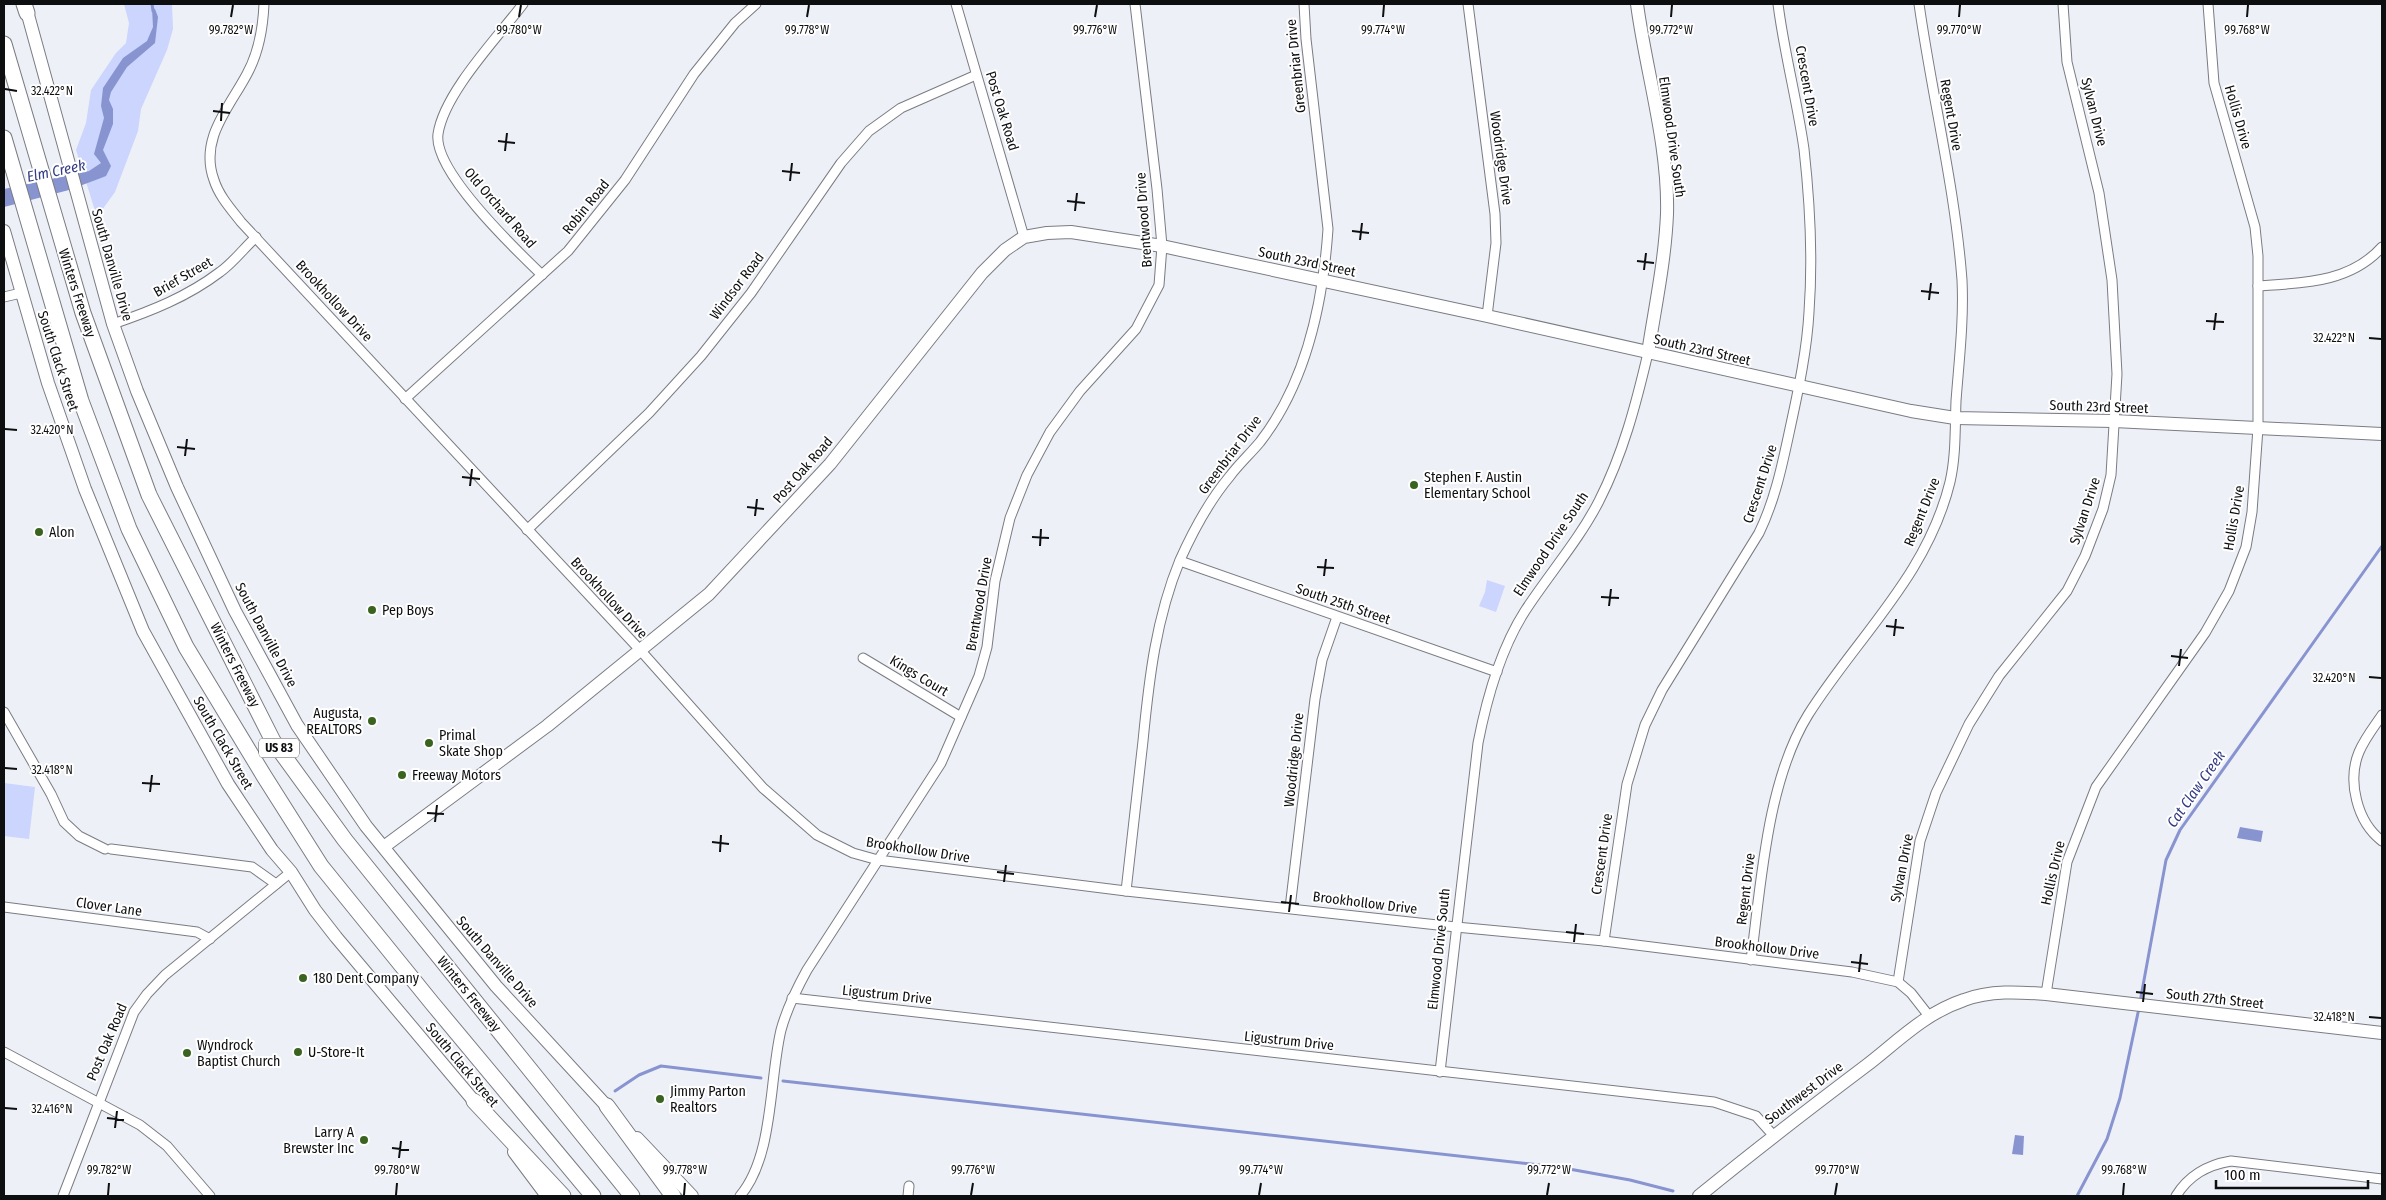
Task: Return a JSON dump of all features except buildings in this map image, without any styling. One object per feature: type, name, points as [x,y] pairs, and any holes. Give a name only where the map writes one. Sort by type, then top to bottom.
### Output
[{"type":"highway","name":"Winters Freeway","points":[[4,44],[83,313],[149,495],[274,740],[345,840],[632,1196]]},
{"type":"highway","name":"Winters Freeway","points":[[4,138],[81,401],[129,529],[186,646],[264,776],[321,866],[432,1003],[594,1196]]},
{"type":"highway","points":[[474,1101],[563,1196]]},
{"type":"highway","points":[[607,1106],[673,1196]]},
{"type":"main road","name":"Elmwood Drive South","points":[[1637,4],[1659,129],[1667,214],[1660,282],[1648,353]]},
{"type":"main road","name":"South Danville Drive","points":[[25,7],[113,324],[137,391],[177,487],[235,611],[297,725],[366,826],[385,846],[419,894],[496,986],[692,1196]]},
{"type":"main road","name":"South 23rd Street","points":[[1024,237],[1047,233],[1071,232],[1162,246],[1487,316],[1798,387],[1955,418],[2114,421],[2382,434]]},
{"type":"main road","name":"South Clack Street","points":[[5,236],[48,382],[84,489],[143,631],[228,784],[272,850],[291,872],[314,910],[474,1101],[547,1196]]},
{"type":"main road","name":"Post Oak Road","points":[[385,846],[547,726],[709,594],[830,464],[982,273],[1005,250],[1024,237]]},
{"type":"main road","name":"South 27th Street","points":[[1929,1016],[1964,1000],[1988,994],[2013,991],[2382,1033]]},
{"type":"main road","name":"Southwest Drive","points":[[1699,1196],[1774,1135],[1869,1063],[1909,1029],[1929,1016]]},
{"type":"street","name":"Brookhollow Drive","points":[[264,4],[258,43],[248,73],[222,113],[213,133],[209,154],[213,178],[219,192],[241,222],[641,651],[764,788],[817,835],[853,853],[878,860],[1126,891],[1604,941],[1852,972],[1898,982]]},
{"type":"street","name":"Old Orchard Road","points":[[523,4],[460,85],[450,102],[438,135],[443,161],[470,198],[542,275]]},
{"type":"street","name":"Robin Road","points":[[405,400],[568,251],[597,217],[653,140],[694,74],[735,23],[756,4]]},
{"type":"street","name":"Post Oak Road","points":[[956,4],[1024,237]]},
{"type":"street","name":"Brentwood Drive","points":[[742,1194],[756,1167],[762,1145],[782,1029],[792,998],[941,763],[979,676],[987,647],[995,581],[1010,518],[1027,474],[1050,432],[1080,391],[1136,330],[1160,286],[1162,246],[1135,4]]},
{"type":"street","name":"Greenbriar Drive","points":[[1126,891],[1154,642],[1180,561],[1207,508],[1228,477],[1260,441],[1286,399],[1305,359],[1321,281],[1328,230],[1307,48],[1304,4]]},
{"type":"street","name":"Woodridge Drive","points":[[1468,4],[1495,214],[1496,243],[1487,316]]},
{"type":"street","name":"Crescent Drive","points":[[1604,941],[1627,784],[1645,725],[1662,690],[1768,515],[1783,463],[1798,387],[1809,314],[1811,269],[1810,222],[1804,150],[1778,4]]},
{"type":"street","name":"Regent Drive","points":[[1751,960],[1766,841],[1788,756],[1808,715],[1906,581],[1930,537],[1950,483],[1955,449],[1955,418],[1962,327],[1962,280],[1951,196],[1919,4]]},
{"type":"street","name":"Sylvan Drive","points":[[1898,982],[1920,841],[1936,793],[1968,724],[1994,684],[2067,591],[2085,556],[2103,509],[2111,475],[2117,374],[2112,280],[2099,193],[2067,62],[2063,4]]},
{"type":"street","name":"Hollis Drive","points":[[2046,994],[2067,862],[2096,787],[2206,633],[2229,591],[2242,556],[2252,512],[2258,428],[2258,256],[2255,227],[2214,84],[2208,4]]},
{"type":"street","name":"Windsor Road","points":[[527,530],[649,413],[701,356],[751,293],[841,163],[869,131],[901,108],[976,75]]},
{"type":"street","name":"Brief Street","points":[[113,324],[155,309],[188,294],[222,271],[256,237]]},
{"type":"street","points":[[2258,286],[2326,280],[2351,270],[2374,256],[2382,247]]},
{"type":"street","points":[[4,298],[21,293]]},
{"type":"street","name":"Elmwood Drive South","points":[[1440,1072],[1478,742],[1486,704],[1509,640],[1524,612],[1580,533],[1599,501],[1626,438],[1648,353]]},
{"type":"street","name":"South 25th Street","points":[[1180,561],[1497,672]]},
{"type":"street","name":"Woodridge Drive","points":[[1290,908],[1315,699],[1322,660],[1336,617]]},
{"type":"street","name":"Kings Court","points":[[863,658],[961,717]]},
{"type":"street","points":[[4,712],[51,794],[64,822],[79,836],[108,849],[252,867],[276,884]]},
{"type":"street","points":[[2382,715],[2366,738],[2358,754],[2354,787],[2358,806],[2365,822],[2382,841]]},
{"type":"street","name":"Post Oak Road","points":[[63,1196],[97,1103],[134,1012],[147,994],[165,975],[291,872]]},
{"type":"street","name":"Clover Lane","points":[[4,907],[198,932],[210,939]]},
{"type":"street","points":[[1898,982],[1929,1016]]},
{"type":"street","name":"Ligustrum Drive","points":[[792,998],[1714,1102],[1756,1116],[1774,1135]]},
{"type":"street","points":[[4,1052],[97,1103],[140,1124],[168,1146],[210,1196]]},
{"type":"street","points":[[2176,1196],[2195,1174],[2212,1164],[2231,1162],[2382,1179]]},
{"type":"street","points":[[908,1196],[909,1186]]},
{"type":"street","points":[[742,1194],[753,1196]]},
{"type":"shaded area","points":[[124,4],[172,4],[173,29],[167,50],[141,109],[138,131],[115,192],[97,217],[76,150],[86,123],[91,90],[116,53],[126,43],[129,23]]},
{"type":"shaded area","points":[[152,8],[155,9],[158,17],[155,43],[127,67],[111,92],[109,100],[113,109],[113,124],[103,150],[111,166],[106,176],[69,190],[4,207],[4,189],[89,171],[101,163],[94,154],[104,118],[101,106],[103,88],[123,58],[147,41],[153,27]]},
{"type":"shaded area","points":[[1487,580],[1505,586],[1496,612],[1479,606],[1485,592]]},
{"type":"shaded area","points":[[4,783],[35,787],[29,839],[4,836]]},
{"type":"shaded area","points":[[2240,827],[2263,831],[2261,842],[2237,838]]},
{"type":"shaded area","points":[[2015,1135],[2024,1136],[2023,1155],[2012,1154]]},
{"type":"waterway","name":"Elm Creek","points":[[152,4],[153,11]]},
{"type":"waterway","name":"Cat Claw Creek","points":[[2140,1002],[2166,860],[2180,830],[2382,546]]},
{"type":"waterway","name":"Cat Claw Creek","points":[[2077,1196],[2107,1139],[2120,1098],[2139,1008]]},
{"type":"waterway","points":[[615,1091],[639,1075],[661,1066],[761,1078]]},
{"type":"waterway","points":[[783,1081],[1558,1167],[1630,1180],[1673,1191]]},
{"type":"place","name":"Stephen F. Austin Elementary School","points":[[1414,485]]},
{"type":"place","name":"Alon","points":[[39,532]]},
{"type":"place","name":"Pep Boys","points":[[372,610]]},
{"type":"place","name":"Augusta, REALTORS","points":[[372,721]]},
{"type":"place","name":"Primal Skate Shop","points":[[429,743]]},
{"type":"place","name":"Freeway Motors","points":[[402,775]]},
{"type":"place","name":"180 Dent Company","points":[[303,978]]},
{"type":"place","name":"U-Store-It","points":[[298,1052]]},
{"type":"place","name":"Wyndrock Baptist Church","points":[[187,1053]]},
{"type":"place","name":"Jimmy Parton Realtors","points":[[660,1099]]},
{"type":"place","name":"Larry A Brewster Inc","points":[[364,1140]]}]
